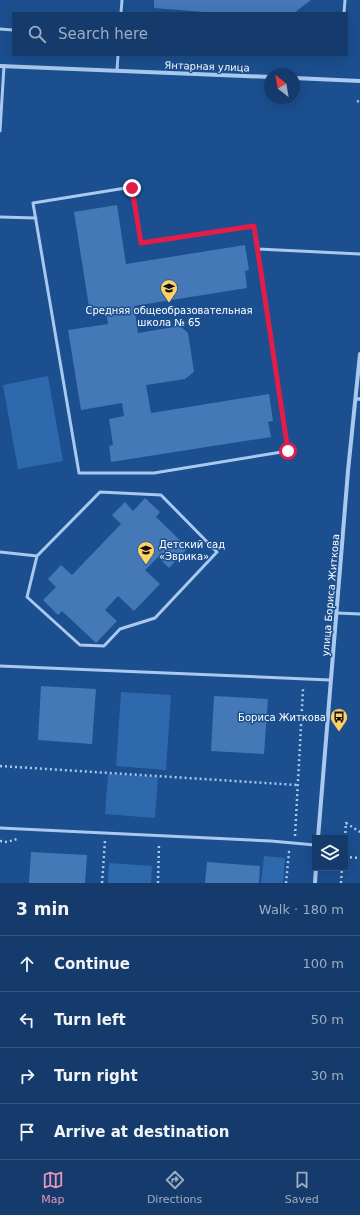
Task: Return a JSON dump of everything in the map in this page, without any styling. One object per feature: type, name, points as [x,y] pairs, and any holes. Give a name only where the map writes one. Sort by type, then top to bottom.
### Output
[{"type":"street","name":"Янтарная улица","points":[[2,66],[264,77]]},
{"type":"street","points":[[300,78],[360,81]]},
{"type":"street","name":"улица Бориса Житкова","points":[[318,835],[330,680],[358,399],[360,354]]},
{"type":"street","points":[[315,883],[316,871]]},
{"type":"lane","points":[[121,12],[122,0]]},
{"type":"lane","points":[[344,12],[345,0]]},
{"type":"lane","points":[[0,30],[12,30]]},
{"type":"lane","points":[[117,70],[118,56]]},
{"type":"lane","points":[[0,131],[2,66]]},
{"type":"lane","points":[[132,188],[141,243],[254,226],[288,451],[154,473],[79,474],[36,218],[33,203],[132,188]]},
{"type":"lane","points":[[0,217],[36,218]]},
{"type":"lane","points":[[258,248],[360,254]]},
{"type":"lane","points":[[100,492],[161,495],[217,552],[155,618],[120,629],[104,646],[80,645],[27,597],[37,556],[100,492]]},
{"type":"lane","points":[[0,552],[37,556]]},
{"type":"lane","points":[[337,613],[360,614]]},
{"type":"lane","points":[[0,666],[330,680]]},
{"type":"lane","points":[[0,828],[312,845]]},
{"type":"path","points":[[289,852],[293,852],[294,843],[304,689],[298,688]]},
{"type":"path","points":[[0,766],[297,785]]},
{"type":"path","points":[[345,835],[346,823],[360,832]]},
{"type":"path","points":[[102,883],[105,841]]},
{"type":"path","points":[[158,883],[160,844]]},
{"type":"path","points":[[348,857],[360,858]]},
{"type":"path","points":[[341,883],[342,871]]},
{"type":"shaded area","points":[[48,376],[63,461],[18,469],[3,385]]},
{"type":"shaded area","points":[[121,692],[171,695],[166,770],[116,766]]},
{"type":"shaded area","points":[[108,774],[158,777],[155,818],[105,814]]},
{"type":"shaded area","points":[[264,856],[285,858],[283,883],[261,883]]},
{"type":"shaded area","points":[[109,863],[152,866],[151,883],[108,883]]},
{"type":"building","points":[[154,0],[311,0],[295,12],[204,12],[154,8]]},
{"type":"building","points":[[117,205],[126,264],[245,245],[249,270],[245,271],[247,288],[134,306],[138,333],[180,326],[188,333],[194,372],[185,379],[146,385],[151,413],[269,394],[273,421],[268,422],[271,437],[111,462],[109,446],[113,445],[109,419],[124,416],[122,403],[81,410],[68,330],[108,324],[106,311],[90,313],[74,212]]},
{"type":"building","points":[[145,498],[160,512],[156,517],[188,548],[169,568],[158,557],[145,570],[160,584],[134,611],[118,596],[105,610],[117,621],[96,643],[62,611],[58,615],[43,600],[56,587],[48,579],[61,565],[72,575],[121,524],[112,515],[125,502],[133,511]]},
{"type":"building","points":[[41,686],[96,689],[92,744],[38,740]]},
{"type":"building","points":[[214,696],[268,699],[264,754],[211,751]]},
{"type":"building","points":[[31,852],[87,855],[85,883],[29,883]]},
{"type":"building","points":[[207,862],[260,866],[259,883],[205,883]]},
{"type":"place","name":"Средняя общеобразовательная школа № 65","points":[[169,303]]},
{"type":"place","name":"Детский сад «Эврика»","points":[[146,565]]},
{"type":"place","name":"Бориса Житкова","points":[[339,732]]},
{"type":"route","points":[[132,188],[141,243],[254,226],[288,451]]}]
